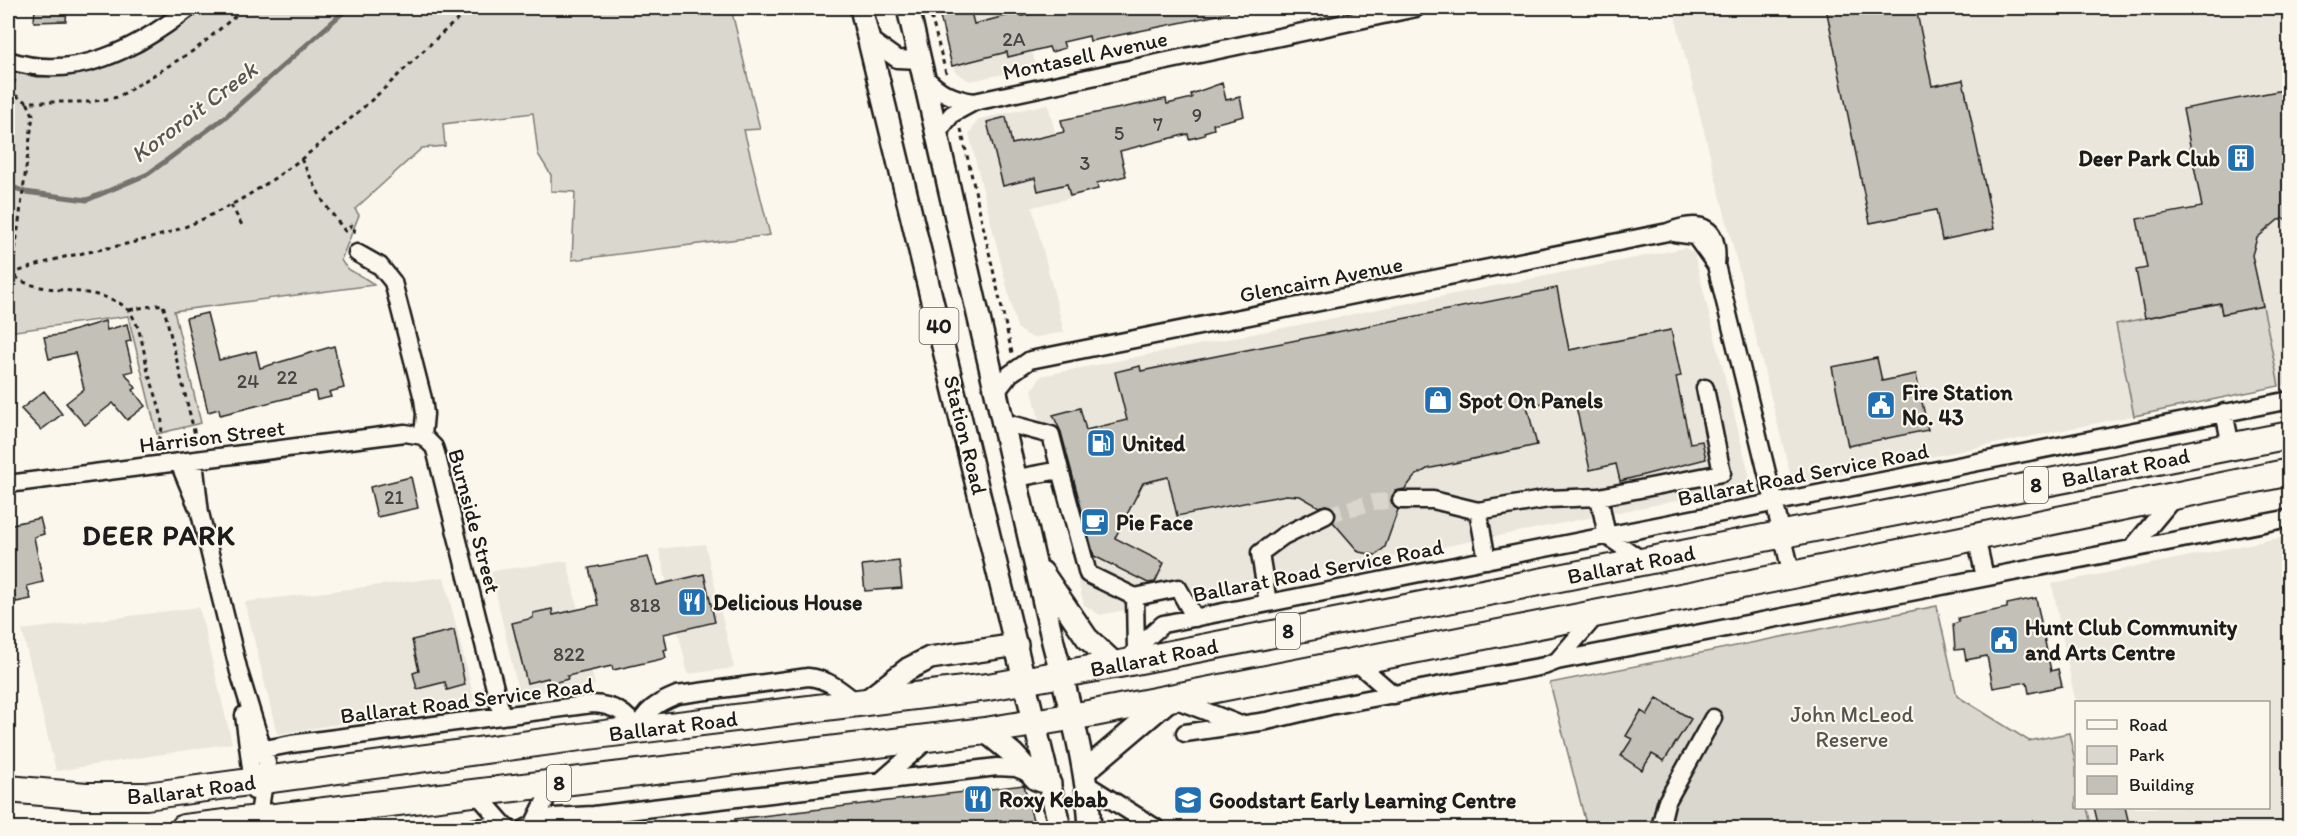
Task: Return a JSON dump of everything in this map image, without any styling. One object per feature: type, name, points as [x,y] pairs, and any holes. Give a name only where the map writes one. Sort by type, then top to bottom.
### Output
[{"type":"highway","name":"Ballarat Road","points":[[8,789],[86,796],[146,796],[1062,675],[1126,660],[2289,435]]},
{"type":"highway","points":[[2231,446],[2247,479]]},
{"type":"highway","name":"Ballarat Road","points":[[184,828],[259,824],[560,783],[1035,723],[1172,699],[1599,611],[1792,575],[2178,493],[2289,472]]},
{"type":"main road","name":"Station Road","points":[[861,8],[1017,645],[1035,723],[1041,779],[1060,828]]},
{"type":"main road","name":"Station Road","points":[[908,8],[1035,561],[1074,716],[1085,778],[1090,828]]},
{"type":"main road","points":[[1035,561],[1087,638],[1126,660]]},
{"type":"main road","points":[[861,703],[908,669],[930,658],[1017,645]]},
{"type":"main road","points":[[1085,778],[1172,699]]},
{"type":"main road","points":[[986,731],[1041,779]]},
{"type":"street","points":[[13,66],[54,68],[89,62],[134,46],[160,31],[189,8]]},
{"type":"street","name":"Montasell Avenue","points":[[922,68],[934,87],[956,104],[974,102],[1416,8]]},
{"type":"street","points":[[869,39],[897,59],[922,68]]},
{"type":"street","points":[[937,133],[956,104]]},
{"type":"street","name":"Glencairn Avenue","points":[[1018,366],[1030,360],[1668,232],[1695,236],[1716,265],[1776,502],[1792,575]]},
{"type":"street","name":"Burnside Street","points":[[357,253],[380,266],[397,290],[423,399],[425,414],[423,436],[434,447],[436,453],[502,716]]},
{"type":"street","points":[[996,392],[1018,366]]},
{"type":"street","points":[[1401,500],[1433,500],[1478,511],[1548,499],[1599,497],[1722,473],[1705,388]]},
{"type":"street","name":"Ballarat Road Service Road","points":[[1126,660],[1163,624],[2289,400]]},
{"type":"street","points":[[2224,412],[2231,446]]},
{"type":"street","points":[[1003,422],[1051,435],[1088,574],[1135,597],[1178,588],[1195,618]]},
{"type":"street","name":"Harrison Street","points":[[8,484],[405,433],[423,436]]},
{"type":"street","points":[[187,462],[256,751],[260,782],[259,824]]},
{"type":"street","points":[[1017,478],[1060,470]]},
{"type":"street","points":[[2131,549],[2147,534],[2178,493]]},
{"type":"street","points":[[1599,497],[1607,536],[1643,561]]},
{"type":"street","points":[[1478,511],[1488,560]]},
{"type":"street","points":[[1268,603],[1260,553],[1292,531],[1326,515]]},
{"type":"street","points":[[1185,733],[1267,720],[2289,518]]},
{"type":"street","points":[[1976,537],[1985,577]]},
{"type":"street","points":[[1126,660],[1135,597]]},
{"type":"street","points":[[1557,661],[1599,611]]},
{"type":"street","points":[[1356,662],[1394,694]]},
{"type":"street","points":[[1172,699],[1237,724]]},
{"type":"street","name":"Ballarat Road Service Road","points":[[256,751],[596,704],[629,715],[637,730]]},
{"type":"street","points":[[1660,828],[1666,803],[1713,718]]},
{"type":"street","points":[[881,781],[933,736]]},
{"type":"street","points":[[530,827],[557,816],[594,815],[1002,767],[1041,779]]},
{"type":"street","points":[[1085,778],[1153,826]]},
{"type":"street","points":[[530,827],[548,795],[560,783]]},
{"type":"street","points":[[477,794],[507,828]]},
{"type":"street","points":[[475,828],[490,826],[507,828]]},
{"type":"path","points":[[13,66],[8,92],[27,102],[90,102],[118,97],[196,49],[245,8]]},
{"type":"path","points":[[13,273],[73,255],[147,241],[208,217],[231,205],[301,159],[376,96],[441,31],[472,8]]},
{"type":"path","points":[[929,8],[956,104],[1009,346],[1018,366]]},
{"type":"path","points":[[8,286],[13,273],[33,116],[27,102]]},
{"type":"path","points":[[301,159],[324,204],[345,231]]},
{"type":"path","points":[[231,205],[243,227]]},
{"type":"path","points":[[8,265],[13,267]]},
{"type":"path","points":[[13,273],[22,282],[105,297],[128,310],[137,329],[162,426],[157,444],[196,439],[164,304],[128,310]]},
{"type":"shaded area","points":[[939,8],[1022,8],[1036,67],[970,81],[955,72]]},
{"type":"shaded area","points":[[1673,8],[2289,8],[2289,384],[1793,485]]},
{"type":"shaded area","points":[[1048,104],[1071,198],[1032,207],[1064,332],[1032,338],[1017,328],[969,134],[979,119]]},
{"type":"shaded area","points":[[1685,248],[1694,253],[1750,478],[1745,487],[1100,615],[1084,605],[1032,390],[1041,376]]},
{"type":"shaded area","points":[[2289,536],[2289,828],[2092,828],[2087,809],[2270,809],[2270,701],[2075,701],[2052,584]]},
{"type":"shaded area","points":[[705,544],[734,668],[688,674],[659,549]]},
{"type":"shaded area","points":[[567,561],[595,685],[519,695],[491,571]]},
{"type":"shaded area","points":[[444,577],[475,702],[277,734],[245,602]]},
{"type":"shaded area","points":[[199,607],[232,743],[56,771],[22,630]]},
{"type":"green space","points":[[204,8],[731,8],[760,129],[744,130],[770,235],[572,260],[575,192],[551,191],[551,175],[538,154],[533,113],[443,124],[445,146],[422,148],[355,209],[359,215],[341,260],[347,268],[374,285],[174,311],[201,423],[157,434],[128,316],[8,332],[8,69],[37,77],[89,70],[143,51]]},
{"type":"green space","points":[[2220,303],[2222,314],[2263,306],[2279,386],[2134,416],[2116,324]]},
{"type":"green space","name":"John McLeod Reserve","points":[[1937,606],[1957,696],[2029,741],[2069,733],[2075,760],[2075,809],[2087,809],[2092,828],[1587,828],[1550,683]]},
{"type":"building","points":[[35,8],[67,8],[66,21],[34,22]]},
{"type":"building","points":[[938,8],[970,8],[974,24],[1021,12],[1022,16],[1055,8],[1228,8],[1228,13],[1090,41],[1089,36],[1063,42],[1065,48],[1051,52],[1049,47],[1008,57],[1007,52],[952,66]]},
{"type":"building","points":[[1826,8],[1916,8],[1932,86],[1963,80],[1994,229],[1942,240],[1936,210],[1870,223]]},
{"type":"building","points":[[1222,83],[1226,100],[1240,97],[1244,116],[1213,124],[1214,129],[1204,132],[1205,135],[1189,139],[1188,134],[1120,151],[1126,176],[1097,183],[1098,189],[1070,196],[1067,184],[1038,191],[1035,178],[1003,186],[987,122],[1006,117],[1012,144],[1064,132],[1061,120],[1166,99],[1167,104],[1192,98],[1191,94]]},
{"type":"building","name":"Deer Park Club","points":[[2289,89],[2289,218],[2278,220],[2257,238],[2252,255],[2263,306],[2222,314],[2220,303],[2145,318],[2136,270],[2147,268],[2137,219],[2202,207],[2183,109]]},
{"type":"building","points":[[1557,288],[1569,350],[1671,330],[1681,376],[1676,377],[1690,443],[1702,441],[1706,459],[1620,481],[1616,464],[1590,470],[1574,397],[1527,406],[1537,445],[1427,469],[1415,476],[1405,489],[1395,491],[1391,501],[1398,510],[1385,547],[1376,555],[1359,552],[1333,522],[1336,515],[1332,507],[1326,505],[1319,507],[1300,496],[1286,495],[1177,516],[1168,477],[1143,483],[1115,538],[1164,563],[1155,582],[1148,583],[1094,556],[1061,432],[1053,415],[1080,408],[1086,430],[1127,420],[1115,372],[1140,366],[1141,371]]},
{"type":"building","points":[[207,313],[219,360],[256,351],[260,368],[334,346],[344,388],[329,392],[331,397],[317,400],[315,391],[220,415],[219,409],[208,412],[186,318]]},
{"type":"building","points":[[105,321],[107,330],[127,324],[131,341],[126,342],[133,371],[125,373],[136,388],[133,390],[145,406],[127,420],[113,403],[85,425],[66,403],[84,389],[75,353],[49,359],[44,337],[59,335]]},
{"type":"building","name":"Fire Station No. 43","points":[[1877,358],[1882,381],[1916,374],[1928,430],[1848,446],[1832,367]]},
{"type":"building","points":[[44,391],[62,414],[41,430],[21,409]]},
{"type":"building","points":[[411,477],[418,508],[377,517],[370,487]]},
{"type":"building","points":[[40,518],[44,534],[34,537],[43,582],[27,586],[31,599],[16,602],[8,568],[8,525]]},
{"type":"building","points":[[648,557],[657,585],[704,574],[715,622],[664,634],[666,658],[613,670],[612,666],[567,676],[568,679],[549,684],[548,678],[527,683],[512,623],[533,618],[533,613],[552,609],[553,615],[598,605],[589,568]]},
{"type":"building","points":[[899,561],[902,588],[865,591],[862,565]]},
{"type":"building","points":[[2036,598],[2051,671],[2058,669],[2062,686],[2029,693],[2027,682],[1993,688],[1987,656],[1966,660],[1964,649],[1955,650],[1953,624],[1959,622],[1958,618],[2007,608],[2007,604]]},
{"type":"building","points":[[454,630],[465,685],[447,690],[445,682],[417,689],[413,673],[419,671],[412,640]]},
{"type":"building","points":[[1657,698],[1691,719],[1664,761],[1652,754],[1642,770],[1621,756],[1632,739],[1626,736],[1641,711],[1647,715]]},
{"type":"building","points":[[1024,785],[1035,828],[1006,828],[1001,820],[967,828],[735,828],[735,819]]},
{"type":"building","points":[[2094,809],[2125,809],[2130,828],[2099,828]]},
{"type":"waterway","name":"Kororoit Creek","points":[[8,185],[25,192],[87,200],[148,174],[224,118],[348,8]]},
{"type":"tunnel","points":[[1326,515],[1374,502],[1401,500]]},
{"type":"place","name":"Deer Park Club","points":[[2241,158]]},
{"type":"place","name":"Spot On Panels","points":[[1438,400]]},
{"type":"place","name":"Fire Station No. 43","points":[[1881,405]]},
{"type":"place","name":"United","points":[[1101,443]]},
{"type":"place","name":"Pie Face","points":[[1095,522]]},
{"type":"place","name":"Delicious House","points":[[692,602]]},
{"type":"place","name":"Hunt Club Community and Arts Centre","points":[[2004,640]]},
{"type":"place","name":"Roxy Kebab","points":[[978,799]]},
{"type":"place","name":"Goodstart Early Learning Centre","points":[[1188,800]]},
{"type":"district","name":"DEER PARK","points":[[159,535]]}]
